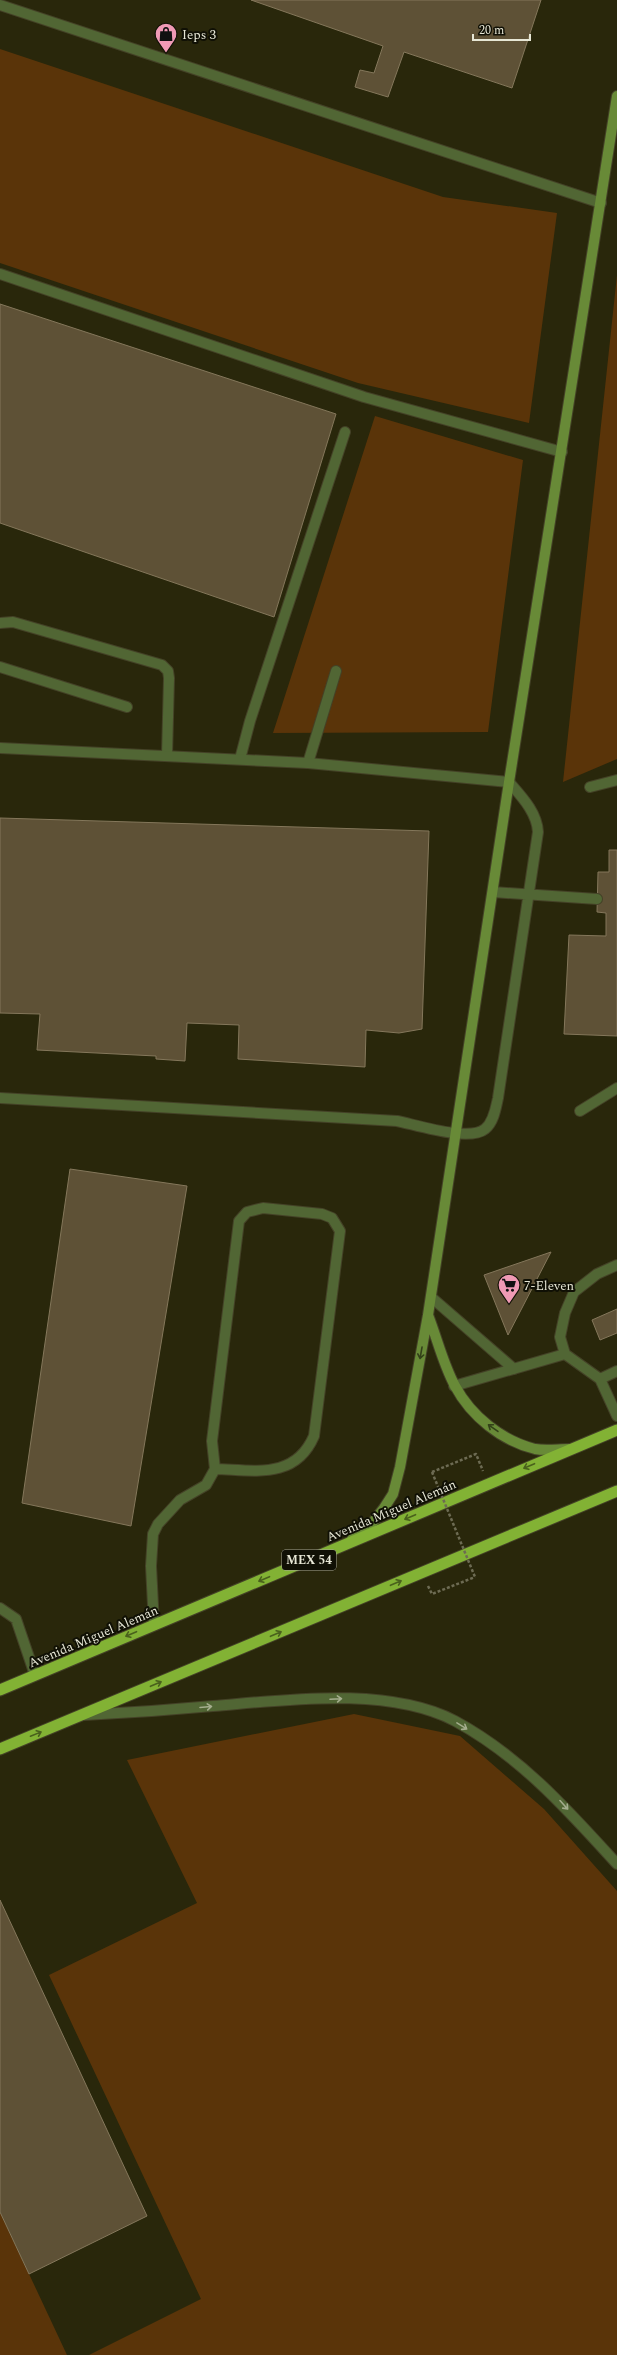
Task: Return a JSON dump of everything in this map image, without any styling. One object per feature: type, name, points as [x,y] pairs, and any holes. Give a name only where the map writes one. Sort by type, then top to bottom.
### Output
[{"type":"highway","name":"Avenida Miguel Alemán","points":[[0,1690],[617,1430]]},
{"type":"highway","points":[[0,1749],[617,1491]]},
{"type":"main road","points":[[340,1547],[374,1520],[393,1494],[398,1483],[428,1315],[509,782],[601,203],[613,148],[617,96]]},
{"type":"main road","points":[[428,1315],[454,1386],[476,1415],[506,1437],[536,1449],[569,1449]]},
{"type":"street","points":[[0,5],[601,203]]},
{"type":"street","points":[[0,274],[364,397],[562,452]]},
{"type":"street","points":[[240,759],[250,721],[346,432]]},
{"type":"street","points":[[0,623],[13,622],[162,665],[168,670],[170,678],[167,756]]},
{"type":"street","points":[[0,668],[127,707]]},
{"type":"street","points":[[308,763],[336,671]]},
{"type":"street","points":[[0,748],[308,763],[509,782],[527,803],[538,823],[538,840],[498,1098],[492,1118],[485,1129],[475,1133],[456,1133],[397,1121],[0,1098]]},
{"type":"street","points":[[590,787],[617,780]]},
{"type":"street","points":[[492,892],[597,899]]},
{"type":"street","points":[[580,1111],[617,1088]]},
{"type":"street","points":[[154,1625],[151,1566],[153,1534],[158,1524],[180,1500],[206,1485],[215,1469],[212,1441],[239,1221],[247,1212],[263,1208],[322,1214],[332,1218],[340,1231],[314,1436],[308,1449],[299,1459],[286,1467],[273,1470],[215,1469]]},
{"type":"street","points":[[617,1265],[597,1274],[574,1292],[565,1313],[560,1337],[566,1354],[600,1379],[617,1416]]},
{"type":"street","points":[[430,1297],[514,1369]]},
{"type":"street","points":[[454,1386],[566,1354]]},
{"type":"street","points":[[600,1379],[617,1371]]},
{"type":"street","points":[[0,1608],[16,1619],[35,1675]]},
{"type":"street","points":[[84,1715],[348,1698],[407,1705],[454,1721],[511,1757],[556,1797],[617,1864]]},
{"type":"path","points":[[432,1594],[475,1577],[432,1472],[476,1454]]},
{"type":"shaded area","points":[[0,49],[443,197],[557,213],[529,423],[358,383],[0,263]]},
{"type":"shaded area","points":[[617,275],[617,759],[563,782]]},
{"type":"shaded area","points":[[375,416],[523,460],[488,732],[273,733]]},
{"type":"shaded area","points":[[354,1714],[460,1736],[544,1809],[617,1891],[617,2355],[89,2355],[201,2299],[49,1975],[197,1903],[127,1760]]},
{"type":"shaded area","points":[[0,2212],[67,2355],[0,2355]]},
{"type":"building","points":[[251,0],[541,0],[512,88],[404,52],[388,97],[355,87],[360,70],[374,73],[383,46]]},
{"type":"building","points":[[0,304],[336,414],[274,617],[0,523]]},
{"type":"building","points":[[0,818],[429,831],[422,1029],[399,1033],[366,1030],[365,1067],[238,1059],[239,1025],[187,1023],[185,1061],[156,1059],[156,1056],[37,1050],[40,1014],[0,1013]]},
{"type":"building","points":[[609,850],[617,850],[617,1036],[564,1034],[569,935],[606,936],[606,913],[597,912],[598,872],[609,872]]},
{"type":"building","points":[[70,1169],[187,1186],[131,1526],[22,1503]]},
{"type":"building","name":"7-Eleven","points":[[551,1252],[508,1335],[484,1275]]},
{"type":"building","name":"7-Eleven","points":[[617,1309],[617,1333],[600,1340],[592,1320]]},
{"type":"building","points":[[0,1900],[147,2216],[29,2274],[0,2212]]},
{"type":"place","name":"Ieps 3","points":[[166,54]]},
{"type":"place","name":"7-Eleven","points":[[509,1304]]}]
